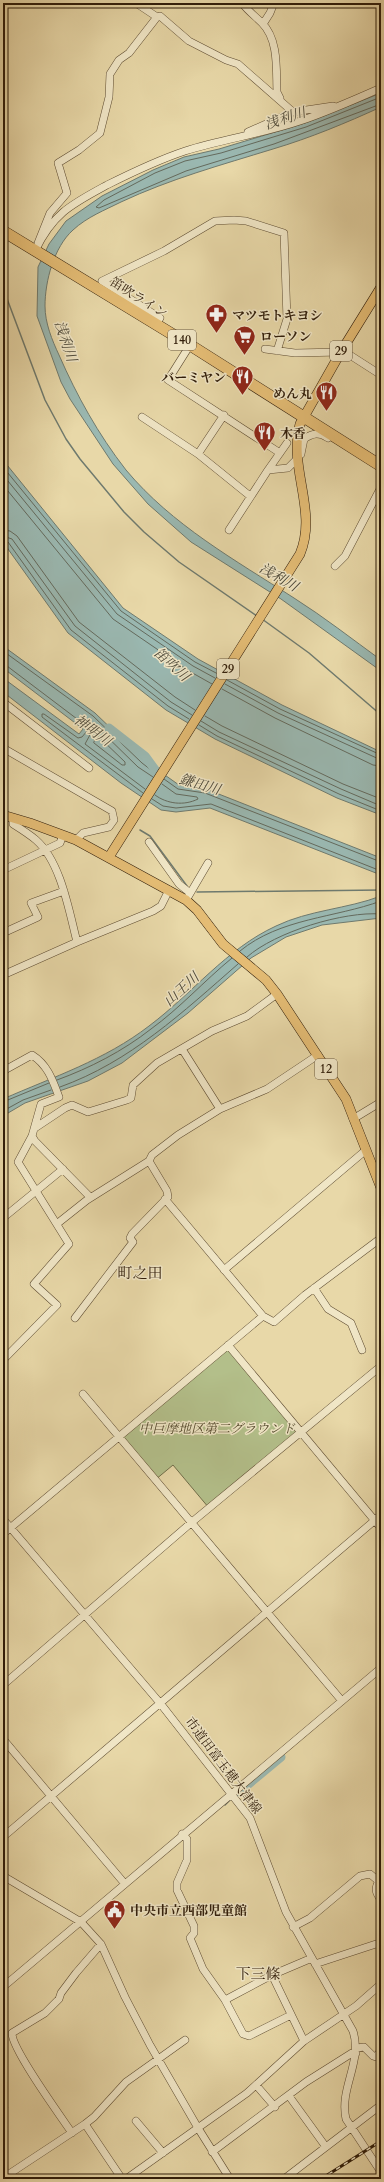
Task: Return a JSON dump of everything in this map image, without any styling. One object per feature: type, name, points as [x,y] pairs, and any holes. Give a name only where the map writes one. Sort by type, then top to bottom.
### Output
[{"type":"highway","name":"笛吹ライン","points":[[3,231],[37,250],[190,345],[381,466]]},
{"type":"main road","name":"29","points":[[109,857],[300,554],[306,533],[307,517],[297,459],[296,438],[304,417],[341,351],[381,287]]},
{"type":"main road","points":[[3,815],[76,840],[109,857]]},
{"type":"main road","name":"12","points":[[109,857],[170,890],[188,896],[223,945],[266,980],[277,994],[346,1099],[381,1188]]},
{"type":"street","points":[[136,3],[156,17],[160,16],[189,40],[226,60],[238,64],[293,112]]},
{"type":"street","points":[[242,3],[252,16],[263,24],[275,48],[277,92],[280,100]]},
{"type":"street","points":[[263,24],[274,3]]},
{"type":"street","points":[[37,250],[40,234],[50,213],[68,193],[58,163],[79,150],[100,133],[109,97],[110,74],[119,60],[129,53],[156,17]]},
{"type":"street","points":[[37,250],[60,213],[87,196],[153,162],[186,151],[298,122],[343,105],[381,88]]},
{"type":"street","points":[[238,137],[262,124],[293,112],[343,105]]},
{"type":"street","points":[[156,324],[160,318],[102,280],[164,251],[215,221],[246,221],[284,233],[287,319],[276,351]]},
{"type":"street","points":[[190,345],[168,380],[224,415],[280,454]]},
{"type":"street","points":[[265,349],[295,353],[341,351],[381,375]]},
{"type":"street","points":[[198,454],[224,415]]},
{"type":"street","points":[[142,417],[198,454],[250,496]]},
{"type":"street","points":[[301,481],[301,448],[304,439],[311,434],[323,435],[337,444],[362,455]]},
{"type":"street","points":[[229,530],[250,496],[287,443]]},
{"type":"street","points":[[268,470],[288,468],[297,459]]},
{"type":"street","points":[[335,566],[345,556],[381,487]]},
{"type":"street","points":[[3,702],[89,768]]},
{"type":"street","points":[[3,748],[112,811],[114,820],[110,827],[83,833],[76,840]]},
{"type":"street","points":[[13,818],[13,824],[36,840],[45,850],[64,891],[77,942]]},
{"type":"street","points":[[3,870],[60,843],[63,835]]},
{"type":"street","points":[[149,842],[188,896],[208,863]]},
{"type":"street","points":[[3,975],[77,942],[153,911],[161,906],[170,890]]},
{"type":"street","points":[[3,933],[38,917],[32,903],[64,891]]},
{"type":"street","points":[[34,1128],[65,1108],[72,1106],[88,1112],[131,1098],[133,1085],[157,1063],[212,1031],[247,1016],[277,994]]},
{"type":"street","points":[[182,1049],[220,1109]]},
{"type":"street","points":[[3,1071],[32,1055],[41,1060],[51,1076],[59,1097],[42,1103],[32,1136],[18,1162],[58,1223],[69,1244],[34,1284],[57,1305],[3,1360]]},
{"type":"street","points":[[58,1223],[90,1197],[149,1161],[152,1155],[178,1135],[220,1109],[268,1090],[318,1055]]},
{"type":"street","points":[[353,1119],[381,1102]]},
{"type":"street","points":[[32,1136],[35,1141],[90,1197]]},
{"type":"street","points":[[224,1270],[366,1150]]},
{"type":"street","points":[[75,1318],[133,1242],[130,1238],[132,1234],[168,1197],[167,1191],[149,1161]]},
{"type":"street","points":[[3,1218],[35,1190],[63,1170]]},
{"type":"street","points":[[165,1199],[263,1316],[274,1322],[314,1288],[381,1238]]},
{"type":"street","points":[[314,1288],[328,1309],[351,1323],[362,1350]]},
{"type":"street","points":[[3,1534],[263,1316]]},
{"type":"street","points":[[228,1345],[381,1528]]},
{"type":"street","points":[[3,1685],[192,1522],[381,1366]]},
{"type":"street","points":[[83,1394],[342,1701]]},
{"type":"street","points":[[3,1837],[381,1515]]},
{"type":"street","name":"市道田富玉穂大津線","points":[[3,1520],[11,1527],[160,1702],[250,1818],[255,1828],[280,1900],[293,1927],[353,2031],[356,2051],[344,2101],[346,2119],[381,2172]]},
{"type":"street","points":[[3,1987],[82,1924],[125,1884],[184,1836],[232,1793],[381,1668]]},
{"type":"street","points":[[3,1739],[125,1884]]},
{"type":"street","points":[[184,1836],[187,1860],[177,1883],[177,1890],[194,1926],[194,1933],[190,1938],[196,1956],[203,1969],[225,2000],[243,2034],[249,2036],[291,2015]]},
{"type":"street","points":[[293,1927],[310,1918],[360,1876],[370,1874],[380,1882],[376,1888],[376,1892],[381,1900]]},
{"type":"street","points":[[3,1876],[82,1924],[102,1944],[125,1997],[198,2128],[230,2179]]},
{"type":"street","points":[[72,2133],[30,2070],[15,2044],[12,2033],[45,2013],[59,1999],[61,1993],[76,1973],[102,1944]]},
{"type":"street","points":[[225,2000],[272,1975],[313,1961],[376,1944],[381,1945]]},
{"type":"street","points":[[272,1975],[304,2041]]},
{"type":"street","points":[[85,2124],[124,2179],[163,2153],[256,2085],[304,2041],[344,2014],[381,1984]]},
{"type":"street","points":[[7,2178],[85,2124],[94,2117],[126,2082],[185,2040]]},
{"type":"street","points":[[212,2152],[275,2107],[306,2082],[352,2053],[364,2047],[376,2057],[381,2050]]},
{"type":"street","points":[[256,2085],[275,2107]]},
{"type":"street","points":[[289,2096],[326,2147]]},
{"type":"street","points":[[284,2179],[381,2105]]},
{"type":"street","points":[[136,2121],[163,2153]]},
{"type":"green space","name":"中巨摩地区第二グラウンド","points":[[228,1345],[301,1433],[209,1508],[173,1465],[155,1480],[119,1437]]},
{"type":"water","points":[[381,93],[381,107],[355,119],[287,145],[158,186],[121,202],[84,221],[66,237],[56,255],[49,275],[45,296],[45,306],[46,319],[51,337],[81,400],[97,429],[126,470],[144,490],[184,525],[327,620],[381,660],[381,671],[281,599],[191,542],[148,504],[113,464],[70,399],[61,382],[37,316],[38,267],[49,244],[66,221],[102,196],[153,170],[184,157],[219,149],[305,123]]},
{"type":"water","name":"笛吹川","points":[[3,460],[123,608],[198,659],[282,705],[381,752],[381,815],[337,798],[215,739],[166,710],[68,633],[3,542]]},
{"type":"water","name":"神明川","points":[[3,646],[95,713],[145,761],[179,785],[206,789],[381,858],[381,875],[210,808],[176,812],[161,810],[121,783],[3,692],[3,678],[79,734],[83,729],[3,668]]},
{"type":"water","points":[[381,896],[381,918],[322,925],[286,937],[251,958],[188,1013],[122,1063],[88,1081],[25,1103],[3,1116],[3,1099],[78,1067],[115,1049],[149,1026],[225,959],[258,936],[276,926],[302,916],[355,904]]},
{"type":"waterway","points":[[3,288],[45,400],[66,439],[80,459],[124,512],[144,532],[179,562],[257,616]]},
{"type":"waterway","points":[[262,619],[309,653],[381,715]]},
{"type":"waterway","name":"鎌田川","points":[[109,728],[145,756],[159,775]]},
{"type":"waterway","points":[[140,830],[150,836],[187,886]]},
{"type":"waterway","points":[[197,892],[381,890]]},
{"type":"waterway","points":[[239,1792],[281,1757]]},
{"type":"waterway","points":[[225,1805],[230,1800]]},
{"type":"railway","points":[[321,2179],[381,2141]]},
{"type":"place","name":"マツモトキヨシ","points":[[217,334]]},
{"type":"place","name":"ローソン","points":[[244,356]]},
{"type":"place","name":"バーミヤン","points":[[242,396]]},
{"type":"place","name":"めん丸","points":[[327,412]]},
{"type":"place","name":"木香","points":[[265,452]]},
{"type":"place","name":"中央市立西部児童館","points":[[114,1930]]},
{"type":"district","name":"町之田","points":[[140,1273]]},
{"type":"district","name":"下三條","points":[[258,1974]]},
{"type":"water label","name":"浅利川","points":[[285,118]]},
{"type":"water label","name":"浅利川","points":[[66,341]]},
{"type":"water label","name":"浅利川","points":[[279,577]]},
{"type":"water label","name":"山王川","points":[[181,989]]}]
